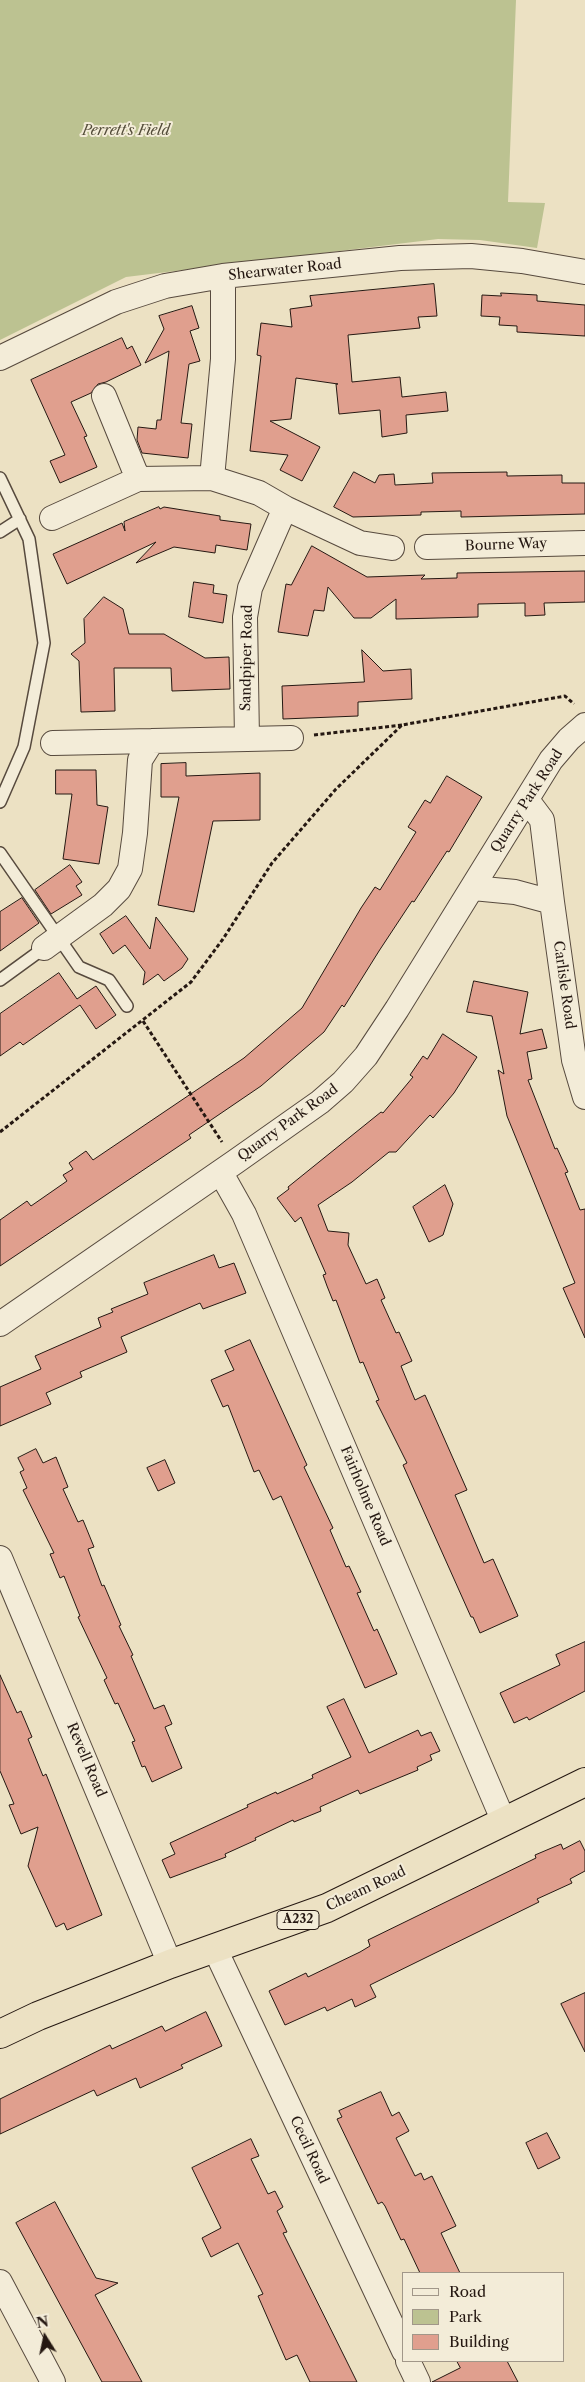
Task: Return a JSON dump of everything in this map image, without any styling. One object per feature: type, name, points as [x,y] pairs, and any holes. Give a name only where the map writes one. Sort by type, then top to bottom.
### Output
[{"type":"highway","name":"Cheam Road","points":[[0,2034],[38,2016],[170,1964],[327,1908],[585,1782]]},
{"type":"street","name":"Shearwater Road","points":[[0,358],[116,302],[165,286],[223,276],[400,258],[471,256],[522,261],[585,272]]},
{"type":"street","points":[[212,478],[223,359],[223,276]]},
{"type":"street","points":[[104,396],[138,479]]},
{"type":"street","points":[[52,518],[138,479],[212,478],[259,492],[285,508],[360,544],[392,548]]},
{"type":"street","name":"Sandpiper Road","points":[[247,739],[245,617],[250,588],[285,508]]},
{"type":"street","name":"Bourne Way","points":[[427,547],[585,543]]},
{"type":"street","name":"Quarry Park Road","points":[[0,1324],[228,1167],[320,1102],[343,1082],[360,1063],[397,1009],[551,760],[569,739],[582,716]]},
{"type":"street","points":[[53,743],[291,738]]},
{"type":"street","points":[[52,943],[109,900],[119,889],[130,869],[135,833],[140,760],[152,741]]},
{"type":"street","name":"Carlisle Road","points":[[527,800],[542,820],[574,1060],[585,1097]]},
{"type":"street","points":[[472,888],[515,892],[552,902]]},
{"type":"street","name":"Fairholme Road","points":[[228,1167],[244,1214],[504,1822]]},
{"type":"street","name":"Revell Road","points":[[0,1558],[170,1964]]},
{"type":"street","name":"Cecil Road","points":[[215,1949],[402,2347]]},
{"type":"street","points":[[0,2282],[53,2382]]},
{"type":"street","points":[[408,2362],[418,2382]]},
{"type":"lane","points":[[0,478],[29,539],[44,643],[24,746],[0,802]]},
{"type":"lane","points":[[0,532],[20,519]]},
{"type":"lane","points":[[0,853],[52,943],[79,967],[109,980],[128,1006]]},
{"type":"lane","points":[[0,980],[52,943]]},
{"type":"path","points":[[291,738],[402,725],[565,696],[582,716]]},
{"type":"path","points":[[0,1132],[191,982],[223,939],[272,863],[336,789],[402,725]]},
{"type":"path","points":[[143,1021],[228,1167]]},
{"type":"green space","name":"Perrett's Field","points":[[0,0],[516,0],[508,202],[545,203],[537,248],[480,240],[438,239],[126,277],[0,340]]},
{"type":"building","points":[[434,284],[437,316],[418,317],[420,328],[348,335],[352,382],[400,377],[402,397],[446,392],[448,411],[406,415],[407,433],[382,437],[380,410],[339,414],[336,384],[338,384],[296,378],[291,419],[270,421],[320,447],[302,481],[280,470],[288,455],[250,451],[261,356],[257,355],[261,323],[292,327],[290,309],[312,306],[310,296]]},
{"type":"building","points":[[501,293],[537,295],[537,301],[585,305],[585,336],[517,332],[517,326],[499,325],[500,317],[481,316],[482,295],[501,296]]},
{"type":"building","points":[[192,306],[199,328],[190,331],[200,361],[189,364],[181,423],[192,424],[188,458],[142,453],[137,440],[138,427],[156,429],[157,420],[161,420],[169,351],[145,363],[164,329],[159,316]]},
{"type":"building","points":[[122,338],[127,349],[132,346],[141,365],[98,384],[91,393],[71,402],[87,436],[84,437],[97,467],[60,483],[50,461],[65,455],[31,380]]},
{"type":"building","points":[[354,472],[375,483],[379,475],[394,474],[395,485],[433,483],[432,473],[507,472],[507,476],[562,475],[562,483],[585,483],[585,514],[461,517],[461,511],[421,512],[421,515],[353,517],[334,507]]},
{"type":"building","points":[[159,507],[160,509],[164,507],[220,516],[220,520],[251,524],[247,550],[216,545],[215,553],[174,547],[136,563],[156,542],[67,584],[53,554],[122,523],[125,531],[124,522]]},
{"type":"building","points":[[312,546],[367,577],[425,575],[421,579],[457,578],[457,573],[585,571],[585,602],[544,603],[545,615],[525,616],[525,603],[478,604],[478,617],[396,619],[396,599],[371,618],[354,618],[328,587],[324,611],[314,610],[308,636],[278,632],[286,584],[291,585]]},
{"type":"building","points":[[194,582],[214,585],[213,593],[227,595],[223,623],[189,617]]},
{"type":"building","points":[[104,597],[123,609],[129,634],[164,634],[205,658],[229,657],[230,689],[172,691],[171,668],[114,668],[115,711],[81,712],[79,661],[71,654],[85,643],[84,619]]},
{"type":"building","points":[[362,650],[383,671],[411,669],[412,699],[358,702],[358,716],[283,719],[282,686],[364,682]]},
{"type":"building","points":[[186,763],[186,776],[260,773],[260,820],[213,821],[194,912],[158,905],[179,797],[161,797],[161,764]]},
{"type":"building","points":[[56,770],[96,770],[97,805],[108,807],[99,864],[63,859],[72,794],[56,794]]},
{"type":"building","points":[[447,776],[482,797],[449,852],[447,851],[414,902],[412,901],[344,1007],[342,1005],[324,1032],[261,1086],[189,1135],[191,1138],[0,1266],[0,1220],[27,1201],[31,1206],[67,1181],[63,1175],[73,1169],[69,1163],[86,1151],[93,1160],[244,1058],[302,1008],[361,908],[375,887],[380,890],[416,832],[408,827],[425,800],[430,803]]},
{"type":"building","points":[[70,865],[82,882],[76,886],[82,895],[51,914],[35,890]]},
{"type":"building","points":[[22,898],[39,923],[0,951],[0,912]]},
{"type":"building","points":[[126,916],[150,949],[156,917],[188,959],[182,968],[164,981],[158,974],[143,985],[145,972],[125,945],[113,954],[100,934]]},
{"type":"building","points":[[59,973],[77,999],[96,986],[116,1015],[96,1029],[80,1005],[23,1045],[20,1042],[0,1056],[0,1014]]},
{"type":"building","points":[[474,981],[528,992],[520,1034],[542,1029],[547,1048],[527,1052],[532,1079],[528,1080],[555,1149],[557,1148],[568,1172],[565,1173],[580,1210],[585,1209],[585,1338],[563,1288],[575,1283],[507,1116],[498,1070],[504,1074],[492,1016],[467,1012]]},
{"type":"building","points":[[443,1034],[477,1057],[454,1093],[433,1118],[430,1115],[396,1152],[389,1152],[352,1182],[318,1205],[328,1231],[349,1233],[348,1245],[366,1284],[377,1279],[385,1298],[381,1300],[396,1333],[399,1332],[412,1361],[401,1366],[415,1400],[425,1395],[467,1490],[455,1495],[484,1563],[493,1559],[518,1616],[480,1633],[473,1617],[471,1617],[403,1465],[407,1463],[376,1401],[379,1400],[363,1362],[360,1363],[336,1300],[333,1301],[323,1275],[326,1274],[301,1217],[295,1222],[277,1198],[381,1112],[383,1113],[413,1077],[410,1075],[423,1056],[427,1059]]},
{"type":"building","points":[[445,1185],[453,1204],[443,1235],[429,1242],[413,1207]]},
{"type":"building","points":[[214,1255],[219,1268],[234,1263],[246,1293],[203,1309],[200,1303],[121,1337],[127,1352],[80,1372],[82,1377],[46,1393],[51,1404],[0,1426],[0,1387],[41,1369],[35,1356],[101,1327],[98,1318],[113,1312],[111,1309],[148,1294],[144,1283]]},
{"type":"building","points":[[250,1340],[307,1465],[304,1467],[333,1528],[330,1530],[346,1567],[349,1566],[361,1592],[357,1593],[374,1631],[377,1629],[397,1674],[365,1688],[281,1496],[273,1500],[259,1470],[254,1472],[228,1405],[223,1407],[211,1380],[234,1370],[225,1351]]},
{"type":"building","points":[[36,1449],[43,1463],[56,1457],[68,1487],[63,1489],[78,1522],[83,1520],[94,1547],[88,1549],[102,1586],[104,1585],[121,1625],[119,1626],[133,1655],[131,1656],[154,1709],[164,1705],[172,1724],[165,1727],[182,1768],[152,1782],[145,1766],[142,1767],[132,1742],[135,1741],[118,1703],[115,1704],[104,1680],[107,1678],[78,1617],[80,1616],[64,1576],[60,1578],[50,1554],[54,1553],[23,1490],[27,1488],[20,1472],[24,1470],[18,1458]]},
{"type":"building","points":[[165,1460],[175,1483],[158,1491],[147,1468]]},
{"type":"building","points":[[585,1642],[585,1691],[529,1720],[527,1717],[514,1723],[500,1693],[560,1665],[556,1655]]},
{"type":"building","points":[[0,1675],[17,1713],[21,1711],[32,1737],[28,1739],[43,1776],[46,1774],[102,1915],[67,1930],[64,1923],[56,1927],[28,1866],[38,1827],[21,1834],[9,1805],[14,1804],[0,1771]]},
{"type":"building","points":[[344,1699],[369,1753],[418,1730],[421,1736],[431,1732],[440,1751],[430,1755],[432,1760],[417,1767],[418,1770],[360,1794],[358,1790],[320,1807],[321,1811],[294,1822],[293,1820],[255,1838],[256,1840],[225,1854],[226,1857],[170,1878],[162,1860],[175,1854],[170,1843],[248,1807],[247,1805],[313,1778],[312,1775],[351,1757],[327,1707]]},
{"type":"building","points":[[580,1841],[585,1851],[585,1871],[570,1879],[572,1883],[537,1899],[539,1902],[370,1985],[376,1997],[355,2007],[352,1999],[327,2011],[325,2007],[285,2025],[269,1991],[306,1973],[308,1977],[360,1952],[370,1946],[368,1940],[536,1858],[535,1855],[561,1844],[563,1849]]},
{"type":"building","points":[[585,1993],[585,2052],[561,2004]]},
{"type":"building","points":[[206,2012],[222,2046],[181,2065],[183,2068],[140,2088],[136,2078],[97,2096],[94,2090],[0,2134],[0,2099],[110,2045],[112,2049],[162,2026],[165,2031]]},
{"type":"building","points":[[381,2092],[392,2116],[399,2112],[409,2131],[396,2138],[415,2176],[421,2173],[424,2180],[432,2176],[456,2226],[441,2233],[460,2272],[420,2272],[404,2239],[401,2240],[385,2206],[382,2202],[378,2204],[337,2119],[342,2117],[339,2111]]},
{"type":"building","points":[[547,2133],[560,2158],[538,2169],[526,2143]]},
{"type":"building","points":[[251,2139],[259,2156],[251,2159],[268,2194],[275,2191],[283,2207],[277,2211],[287,2232],[283,2233],[357,2382],[310,2382],[297,2355],[286,2360],[258,2296],[263,2294],[238,2243],[211,2257],[202,2238],[221,2228],[192,2168]]},
{"type":"building","points":[[55,2202],[96,2278],[118,2283],[95,2295],[142,2382],[102,2382],[16,2223]]},
{"type":"building","points":[[457,2362],[508,2362],[518,2382],[432,2382],[460,2368]]}]
